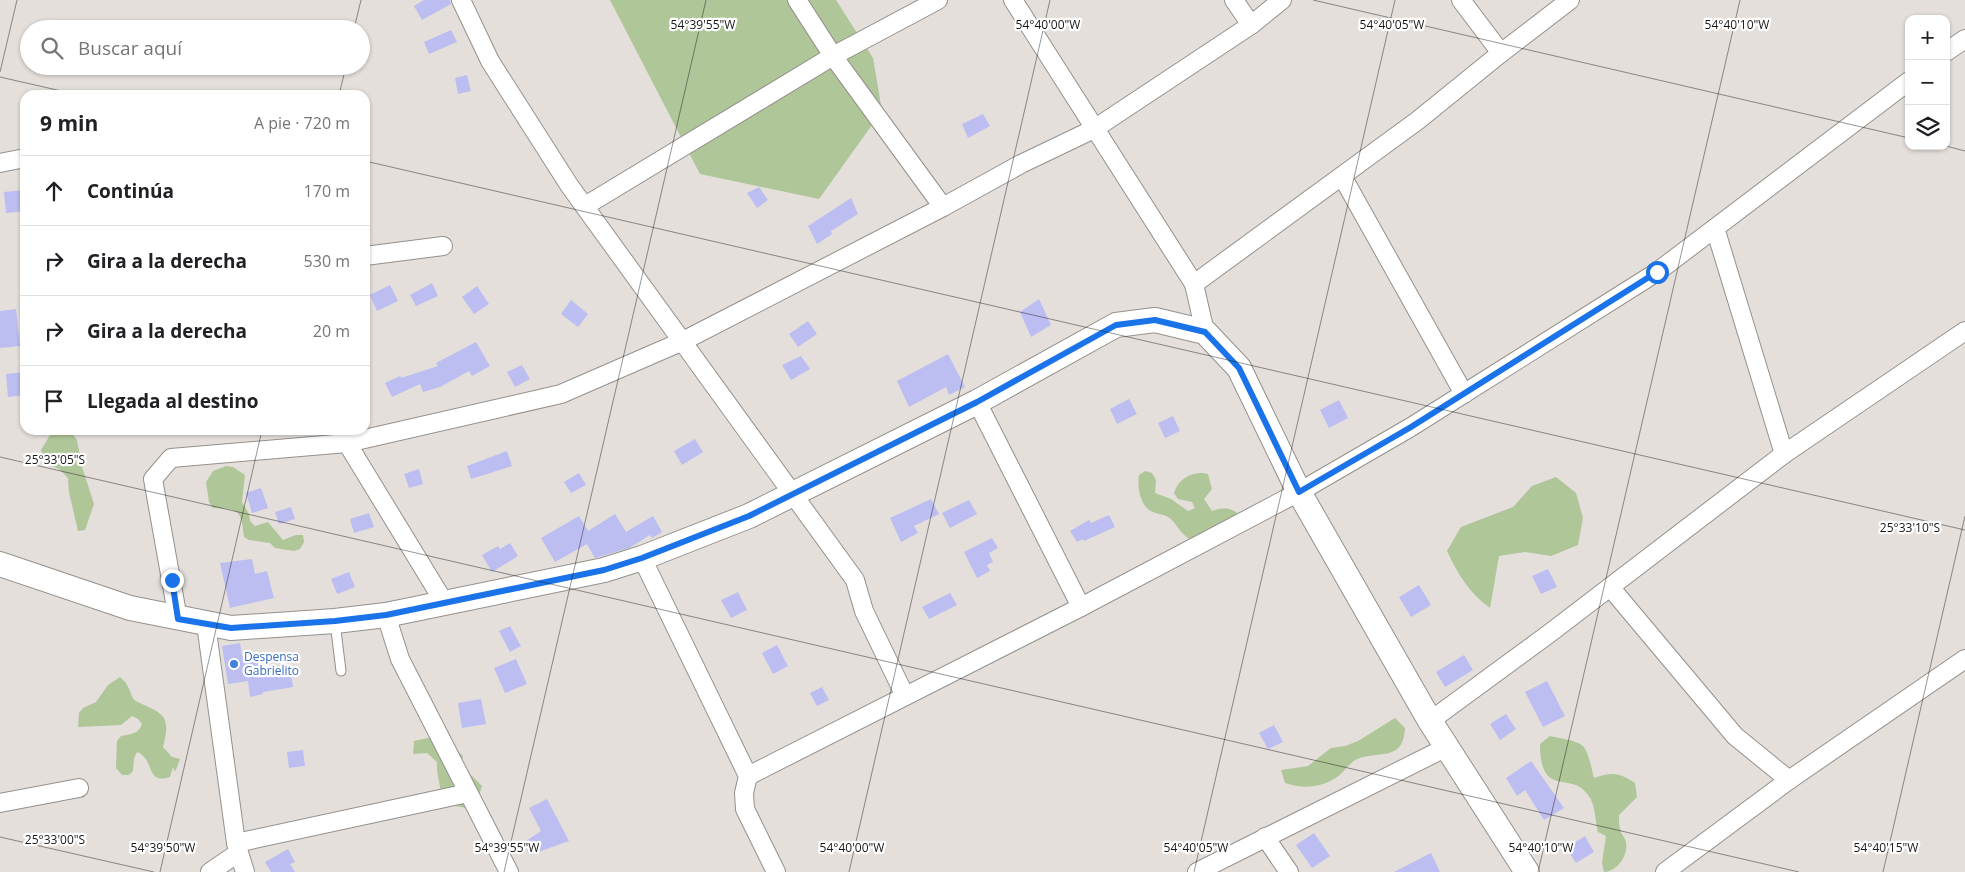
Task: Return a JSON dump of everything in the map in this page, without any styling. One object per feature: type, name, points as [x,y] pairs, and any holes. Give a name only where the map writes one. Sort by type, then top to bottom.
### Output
[{"type":"street","points":[[461,0],[490,61],[569,185],[684,341],[858,585],[864,611],[905,696]]},
{"type":"street","points":[[797,0],[833,56],[943,207]]},
{"type":"street","points":[[585,206],[833,56],[938,0]]},
{"type":"street","points":[[1013,0],[1194,284],[1205,332],[1239,368],[1299,492],[1430,721],[1527,872]]},
{"type":"street","points":[[1234,0],[1251,25]]},
{"type":"street","points":[[370,432],[545,399],[684,341],[943,207],[1021,164],[1094,129],[1251,25],[1282,0]]},
{"type":"street","points":[[1461,0],[1501,53]]},
{"type":"street","points":[[1194,284],[1417,121],[1570,0]]},
{"type":"street","points":[[1950,49],[1965,39]]},
{"type":"street","points":[[748,776],[1080,607],[1299,492],[1411,427],[1657,272],[1905,84]]},
{"type":"street","points":[[0,163],[20,159]]},
{"type":"street","points":[[1342,176],[1464,394]]},
{"type":"street","points":[[1715,228],[1784,454]]},
{"type":"street","points":[[370,255],[443,246]]},
{"type":"street","points":[[0,564],[130,608],[231,628],[335,621],[386,615],[604,570],[642,558],[749,516],[977,402],[1116,325],[1155,320],[1205,332]]},
{"type":"street","points":[[1430,721],[1784,454],[1965,331]]},
{"type":"street","points":[[977,402],[1080,607]]},
{"type":"street","points":[[178,619],[153,479],[171,458],[345,437],[444,602]]},
{"type":"street","points":[[642,558],[748,776],[744,793],[745,809],[776,872]]},
{"type":"street","points":[[1610,587],[1736,736],[1789,780]]},
{"type":"street","points":[[386,615],[400,659],[509,872]]},
{"type":"street","points":[[206,624],[237,848],[245,872]]},
{"type":"street","points":[[1665,872],[1789,780],[1965,659]]},
{"type":"street","points":[[1198,872],[1447,747]]},
{"type":"street","points":[[0,803],[79,788]]},
{"type":"street","points":[[210,872],[237,848],[468,793]]},
{"type":"street","points":[[1265,837],[1288,872]]},
{"type":"lane","points":[[335,621],[341,671]]},
{"type":"green space","points":[[610,0],[836,0],[873,58],[882,111],[819,199],[700,174]]},
{"type":"green space","points":[[50,435],[74,435],[77,440],[82,467],[94,504],[85,530],[78,531],[69,492],[68,478],[59,469],[46,464],[41,450]]},
{"type":"green space","points":[[226,466],[233,467],[245,475],[242,502],[249,514],[250,521],[255,526],[268,522],[283,540],[296,535],[303,535],[304,542],[300,549],[294,551],[275,548],[270,543],[249,540],[244,537],[242,521],[238,513],[229,509],[213,508],[209,502],[206,482],[213,471]]},
{"type":"green space","points":[[1145,471],[1152,473],[1156,480],[1155,493],[1171,499],[1188,511],[1195,508],[1192,502],[1178,499],[1174,493],[1176,488],[1187,477],[1197,473],[1208,474],[1212,489],[1204,499],[1212,511],[1225,509],[1237,513],[1235,519],[1193,540],[1189,539],[1171,519],[1165,515],[1153,512],[1145,506],[1140,496],[1138,480],[1139,475]]},
{"type":"green space","points":[[1556,477],[1576,493],[1583,518],[1578,545],[1551,556],[1525,552],[1499,556],[1490,608],[1476,596],[1465,582],[1455,568],[1447,551],[1461,527],[1513,507],[1532,486]]},
{"type":"green space","points":[[120,677],[127,685],[134,700],[158,712],[165,721],[163,747],[172,757],[180,759],[175,772],[173,767],[170,777],[157,778],[147,760],[137,752],[134,758],[133,771],[129,775],[122,775],[116,768],[117,741],[121,736],[139,730],[142,724],[138,719],[132,716],[121,725],[78,727],[79,713],[83,708],[96,702],[108,685]]},
{"type":"green space","points":[[1395,718],[1405,728],[1400,746],[1395,750],[1389,753],[1357,759],[1337,777],[1325,783],[1305,787],[1285,783],[1281,770],[1308,766],[1331,748],[1345,746],[1358,741]]},
{"type":"green space","points":[[1550,736],[1572,741],[1583,746],[1589,757],[1594,778],[1615,774],[1635,783],[1637,797],[1619,815],[1620,830],[1626,842],[1626,848],[1624,857],[1614,869],[1604,872],[1602,862],[1606,836],[1598,832],[1591,799],[1581,788],[1574,784],[1551,778],[1545,772],[1541,761],[1540,744]]},
{"type":"green space","points":[[442,737],[463,756],[459,769],[472,776],[482,786],[478,799],[467,808],[455,806],[441,798],[437,762],[427,753],[413,754],[414,741]]},
{"type":"building","points":[[424,0],[450,0],[451,4],[422,20],[414,6]]},
{"type":"building","points":[[451,30],[457,42],[429,54],[424,42]]},
{"type":"building","points":[[467,75],[471,91],[458,94],[455,78]]},
{"type":"building","points":[[983,114],[990,126],[968,138],[962,124]]},
{"type":"building","points":[[759,187],[768,200],[757,208],[747,193]]},
{"type":"building","points":[[20,190],[20,212],[6,213],[4,192]]},
{"type":"building","points":[[851,198],[858,214],[831,231],[832,234],[817,244],[808,226]]},
{"type":"building","points":[[432,283],[438,296],[416,306],[410,295]]},
{"type":"building","points":[[390,285],[398,301],[377,311],[370,295]]},
{"type":"building","points":[[477,286],[489,304],[474,314],[462,297]]},
{"type":"building","points":[[1039,299],[1051,325],[1031,337],[1020,312]]},
{"type":"building","points":[[571,300],[588,314],[578,327],[561,314]]},
{"type":"building","points":[[16,309],[20,346],[0,348],[0,311]]},
{"type":"building","points":[[808,321],[817,334],[798,347],[789,334]]},
{"type":"building","points":[[476,342],[490,366],[472,376],[469,371],[440,387],[423,392],[420,384],[392,397],[385,383],[400,376],[401,378],[438,366],[436,363]]},
{"type":"building","points":[[948,354],[965,387],[949,395],[946,387],[909,407],[897,381]]},
{"type":"building","points":[[801,356],[810,369],[791,380],[782,365]]},
{"type":"building","points":[[522,365],[530,379],[515,387],[507,372]]},
{"type":"building","points":[[20,373],[20,396],[8,397],[6,374]]},
{"type":"building","points":[[1129,399],[1137,414],[1117,424],[1110,409]]},
{"type":"building","points":[[1339,400],[1348,418],[1329,428],[1320,410]]},
{"type":"building","points":[[1173,416],[1180,431],[1165,438],[1158,423]]},
{"type":"building","points":[[695,439],[703,452],[682,465],[674,451]]},
{"type":"building","points":[[507,451],[512,466],[471,479],[467,466]]},
{"type":"building","points":[[419,469],[423,484],[409,488],[404,474]]},
{"type":"building","points":[[579,473],[586,485],[571,493],[564,482]]},
{"type":"building","points":[[261,488],[268,508],[252,513],[246,493]]},
{"type":"building","points":[[931,499],[939,514],[914,526],[918,533],[901,542],[890,518]]},
{"type":"building","points":[[969,500],[977,514],[950,528],[942,513]]},
{"type":"building","points":[[291,507],[295,519],[279,524],[275,512]]},
{"type":"building","points":[[369,513],[374,527],[354,533],[350,519]]},
{"type":"building","points":[[615,514],[626,532],[653,516],[662,532],[652,538],[650,535],[629,548],[595,558],[587,544],[555,562],[541,538],[579,516],[588,531]]},
{"type":"building","points":[[1109,515],[1115,527],[1084,541],[1083,539],[1077,542],[1070,531],[1089,520],[1091,523]]},
{"type":"building","points":[[992,538],[998,548],[989,553],[993,562],[987,565],[990,571],[977,578],[964,552]]},
{"type":"building","points":[[510,543],[518,556],[492,572],[482,555],[498,546],[500,549]]},
{"type":"building","points":[[252,559],[255,574],[267,571],[274,598],[230,608],[220,563]]},
{"type":"building","points":[[1548,569],[1557,587],[1541,594],[1532,576]]},
{"type":"building","points":[[349,572],[355,587],[337,594],[331,579]]},
{"type":"building","points":[[1419,585],[1431,605],[1411,617],[1399,597]]},
{"type":"building","points":[[738,592],[747,610],[731,618],[721,600]]},
{"type":"building","points":[[950,593],[957,605],[929,619],[922,607]]},
{"type":"building","points":[[510,626],[521,646],[510,652],[499,631]]},
{"type":"building","points":[[240,643],[242,656],[257,654],[260,675],[290,669],[293,687],[263,692],[263,694],[250,697],[248,681],[228,684],[222,646]]},
{"type":"building","points":[[777,645],[788,666],[773,674],[762,653]]},
{"type":"building","points":[[1464,655],[1473,670],[1445,687],[1436,672]]},
{"type":"building","points":[[516,659],[527,684],[505,693],[494,668]]},
{"type":"building","points":[[1547,681],[1565,716],[1543,727],[1525,692]]},
{"type":"building","points":[[822,687],[829,700],[817,706],[810,693]]},
{"type":"building","points":[[481,699],[486,724],[462,728],[458,703]]},
{"type":"building","points":[[1506,714],[1516,729],[1500,740],[1490,724]]},
{"type":"building","points":[[1274,725],[1283,742],[1268,749],[1259,733]]},
{"type":"building","points":[[303,750],[305,766],[289,768],[287,752]]},
{"type":"building","points":[[1531,761],[1564,808],[1544,820],[1525,790],[1517,796],[1506,778]]},
{"type":"building","points":[[547,799],[569,841],[530,855],[523,843],[541,831],[529,808]]},
{"type":"building","points":[[1314,833],[1330,856],[1312,868],[1296,845]]},
{"type":"building","points":[[1585,836],[1594,852],[1576,863],[1566,848]]},
{"type":"building","points":[[288,849],[295,862],[290,864],[295,872],[271,872],[265,862]]},
{"type":"building","points":[[1431,853],[1440,872],[1394,872]]},
{"type":"place","name":"Despensa Gabrielito","points":[[234,664]]},
{"type":"route","points":[[172,580],[178,619],[231,628],[335,621],[386,615],[604,570],[642,558],[749,516],[977,402],[1116,325],[1155,320],[1205,332],[1239,368],[1299,492],[1411,427],[1657,272]]}]
